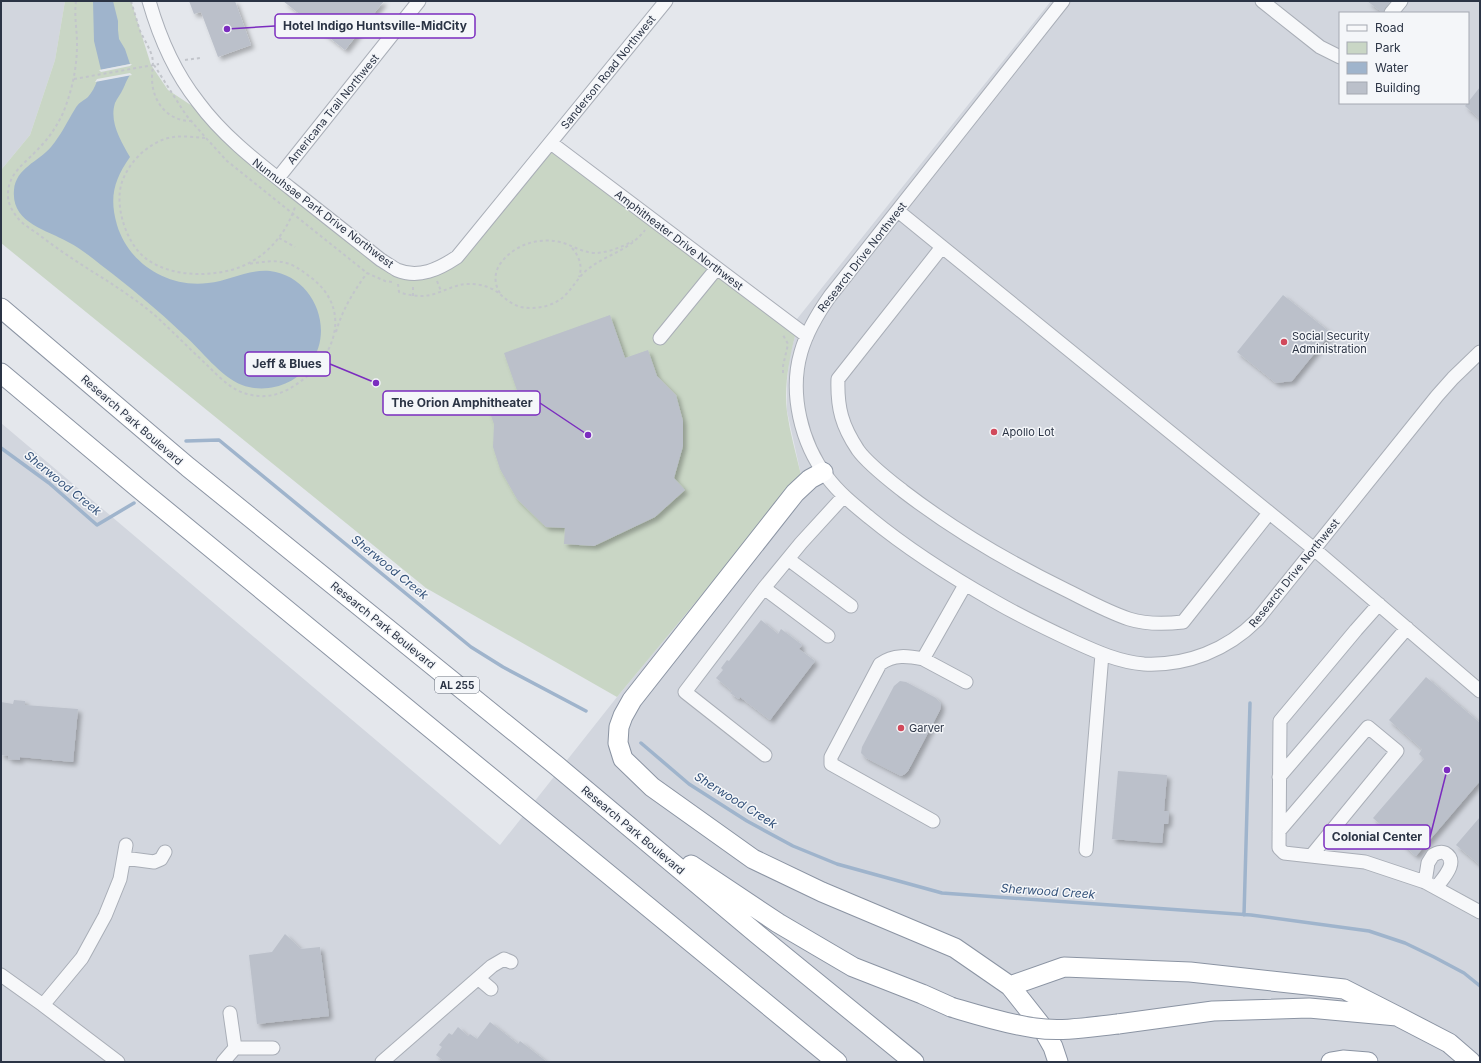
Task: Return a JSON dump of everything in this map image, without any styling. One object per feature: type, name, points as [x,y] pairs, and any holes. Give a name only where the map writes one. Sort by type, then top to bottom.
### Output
[{"type":"highway","name":"Research Park Boulevard","points":[[1,308],[188,467],[373,616],[914,1062]]},
{"type":"highway","points":[[1,373],[137,487],[837,1062]]},
{"type":"highway","points":[[823,472],[810,479],[795,493],[632,700],[619,727],[618,743],[620,751],[624,759],[652,786],[753,859],[822,892],[955,948],[1010,986],[1040,1024],[1053,1047],[1058,1062]]},
{"type":"highway","points":[[610,811],[784,927],[853,967],[922,994],[950,1007],[992,1020],[1035,1028],[1076,1029],[1213,1011],[1309,1008],[1397,1016]]},
{"type":"highway","points":[[1010,986],[1064,967],[1190,972],[1344,989],[1449,1043],[1471,1062]]},
{"type":"highway","points":[[736,980],[818,1062]]},
{"type":"highway","points":[[1331,1062],[1343,1060],[1368,1062]]},
{"type":"street","name":"Nunnuhsae Park Drive Northwest","points":[[150,1],[163,40],[181,76],[197,101],[212,119],[243,152],[381,260],[398,270],[418,273],[440,268],[457,257],[551,143]]},
{"type":"street","name":"Americana Trail Northwest","points":[[278,178],[419,1]]},
{"type":"street","name":"Sanderson Road Northwest","points":[[551,143],[666,1]]},
{"type":"street","name":"Research Drive Northwest","points":[[1063,1],[830,296],[818,313],[807,336],[799,362],[797,395],[803,429],[808,442],[823,472],[844,496],[889,534],[923,559],[1018,615],[1102,654],[1129,662],[1144,664],[1169,664],[1200,657],[1216,650],[1239,636],[1257,620],[1437,396],[1480,352]]},
{"type":"street","points":[[1262,1],[1320,47],[1339,56]]},
{"type":"street","points":[[1392,12],[1401,1]]},
{"type":"street","name":"Amphitheater Drive Northwest","points":[[551,143],[807,336]]},
{"type":"street","points":[[898,210],[1314,549],[1480,691]]},
{"type":"street","points":[[942,247],[838,379],[837,399],[844,427],[859,452],[883,476],[916,501],[974,540],[1036,576],[1130,619],[1165,624],[1183,622],[1269,513]]},
{"type":"street","points":[[660,338],[717,268]]},
{"type":"street","points":[[765,755],[685,692],[764,588],[844,496]]},
{"type":"street","points":[[788,559],[851,606]]},
{"type":"street","points":[[923,659],[965,585]]},
{"type":"street","points":[[764,588],[828,636]]},
{"type":"street","points":[[1380,604],[1356,630],[1280,721],[1279,848],[1284,852],[1364,862],[1430,885],[1480,912]]},
{"type":"street","points":[[1279,777],[1407,628]]},
{"type":"street","points":[[1086,850],[1102,654]]},
{"type":"street","points":[[933,822],[831,764],[831,757],[880,664],[887,659],[903,656],[923,659],[966,682]]},
{"type":"street","points":[[1278,831],[1368,727],[1397,752],[1311,856]]},
{"type":"street","points":[[44,1005],[82,958],[105,916],[120,879],[125,852],[154,862],[161,859],[165,852]]},
{"type":"street","points":[[382,1062],[492,966],[504,959],[511,962]]},
{"type":"street","points":[[1,975],[44,1005],[118,1062]]},
{"type":"street","points":[[478,978],[491,989]]},
{"type":"street","points":[[223,1062],[235,1048],[230,1013]]},
{"type":"street","points":[[235,1048],[273,1048]]},
{"type":"path","points":[[76,1],[74,10],[77,42],[74,79],[55,128],[11,178],[8,195],[13,211],[18,218],[46,241],[113,285],[159,319],[221,379],[235,389],[246,394],[261,396],[272,395],[299,383],[322,360],[335,337],[339,320],[346,304],[366,273]]},
{"type":"path","points":[[131,1],[141,32],[152,55],[154,66],[152,78],[154,95],[163,109],[174,118],[183,121],[191,121]]},
{"type":"path","points":[[74,79],[140,68]]},
{"type":"path","points":[[206,138],[184,136],[168,138],[150,146],[136,158],[128,169],[122,183],[121,209],[127,233],[135,247],[144,258],[164,268],[182,273],[220,273],[248,264],[269,249],[279,238],[291,220],[298,195]]},
{"type":"path","points":[[398,284],[398,292],[413,296],[436,294],[456,285],[481,285],[490,287],[507,301],[520,306],[536,308],[545,307],[562,299],[583,274],[596,263],[626,248],[638,239],[647,227]]},
{"type":"path","points":[[279,238],[295,247]]},
{"type":"path","points":[[501,296],[496,284],[496,272],[502,262],[519,247],[527,243],[543,240],[560,242],[582,251],[602,252],[623,246],[638,239]]},
{"type":"path","points":[[570,246],[579,258],[579,284]]},
{"type":"path","points":[[248,264],[278,261],[291,265],[304,272],[316,282],[326,293],[331,303],[336,318],[335,337]]},
{"type":"path","points":[[436,280],[441,291]]},
{"type":"path","points":[[413,284],[413,296]]},
{"type":"shaded area","points":[[1,1],[65,1],[55,60],[30,135],[1,170]]},
{"type":"shaded area","points":[[1051,1],[1480,1],[1480,1062],[1,1062],[1,423],[500,845],[617,697],[801,475],[787,411],[789,359],[795,336],[789,329]]},
{"type":"green space","points":[[65,1],[131,1],[151,65],[168,90],[212,119],[398,270],[440,268],[551,143],[789,329],[795,336],[788,373],[786,402],[790,428],[801,475],[617,697],[426,588],[1,243],[1,170],[30,135],[55,60]]},
{"type":"water","points":[[93,1],[113,1],[118,21],[119,39],[125,49],[130,64],[101,70],[94,41]]},
{"type":"water","points":[[130,75],[115,103],[114,110],[117,131],[130,157],[120,173],[114,189],[113,197],[113,206],[117,225],[123,239],[141,262],[165,277],[179,282],[193,284],[208,283],[246,273],[270,271],[285,275],[298,283],[308,293],[316,306],[320,321],[321,335],[318,350],[310,364],[304,371],[288,382],[270,388],[251,388],[226,376],[191,341],[123,282],[77,247],[32,224],[24,218],[18,210],[14,190],[19,176],[28,166],[51,147],[76,107],[88,97],[97,81]]},
{"type":"pier","points":[[132,64],[130,66],[101,72],[99,70]]},
{"type":"pier","points":[[130,73],[132,75],[95,82],[97,79]]},
{"type":"building","points":[[189,1],[235,1],[251,45],[218,57],[201,12],[194,14]]},
{"type":"building","points":[[283,1],[384,1],[345,50]]},
{"type":"building","points":[[1367,1],[1391,1],[1383,12]]},
{"type":"building","points":[[1480,87],[1480,119],[1465,106],[1469,104],[1469,101]]},
{"type":"building","name":"Social Security Administration","points":[[1283,295],[1331,333],[1292,381],[1276,383],[1237,352]]},
{"type":"building","points":[[610,315],[625,358],[648,350],[657,376],[676,395],[683,421],[683,446],[674,478],[685,490],[655,517],[594,546],[564,544],[565,528],[546,527],[517,499],[500,469],[493,447],[494,424],[489,410],[520,399],[504,353]]},
{"type":"building","points":[[761,620],[778,634],[781,629],[802,645],[799,649],[815,661],[770,720],[740,697],[739,699],[730,693],[732,691],[716,678],[723,670],[721,668],[727,660],[729,661]]},
{"type":"building","points":[[1426,677],[1480,723],[1480,781],[1416,856],[1373,818],[1424,759],[1419,754],[1422,749],[1389,720]]},
{"type":"building","name":"Garver","points":[[900,681],[906,682],[936,698],[941,704],[940,710],[908,771],[901,776],[866,758],[861,753],[862,747],[894,686]]},
{"type":"building","points":[[14,700],[25,701],[25,705],[78,709],[73,762],[20,757],[20,760],[8,759],[8,756],[1,755],[1,702],[13,704]]},
{"type":"building","points":[[1118,771],[1167,775],[1164,811],[1169,811],[1168,824],[1164,824],[1162,843],[1112,839]]},
{"type":"building","points":[[1480,817],[1480,865],[1456,845]]},
{"type":"building","points":[[285,934],[301,949],[320,947],[329,1016],[257,1024],[249,955],[272,952]]},
{"type":"building","points":[[490,1022],[518,1044],[520,1041],[547,1062],[445,1062],[436,1055],[442,1047],[439,1045],[449,1033],[452,1035],[458,1027],[468,1036],[470,1034],[477,1039]]},
{"type":"waterway","name":"Sherwood Creek","points":[[186,441],[219,440],[471,647],[503,667],[586,711]]},
{"type":"waterway","name":"Sherwood Creek","points":[[1,448],[49,483],[97,525],[134,503]]},
{"type":"waterway","points":[[1244,915],[1250,703]]},
{"type":"waterway","name":"Sherwood Creek","points":[[641,743],[689,784],[747,821],[793,846],[837,864],[942,893],[1251,915],[1369,931],[1405,943],[1434,957],[1464,973],[1480,986]]},
{"type":"place","name":"Hotel Indigo Huntsville-MidCity","points":[[227,29]]},
{"type":"place","name":"Social Security Administration","points":[[1284,342]]},
{"type":"place","name":"Jeff & Blues","points":[[376,383]]},
{"type":"place","name":"Apollo Lot","points":[[994,432]]},
{"type":"place","name":"The Orion Amphitheater","points":[[588,435]]},
{"type":"place","name":"Garver","points":[[901,728]]},
{"type":"place","name":"Colonial Center","points":[[1447,770]]}]
